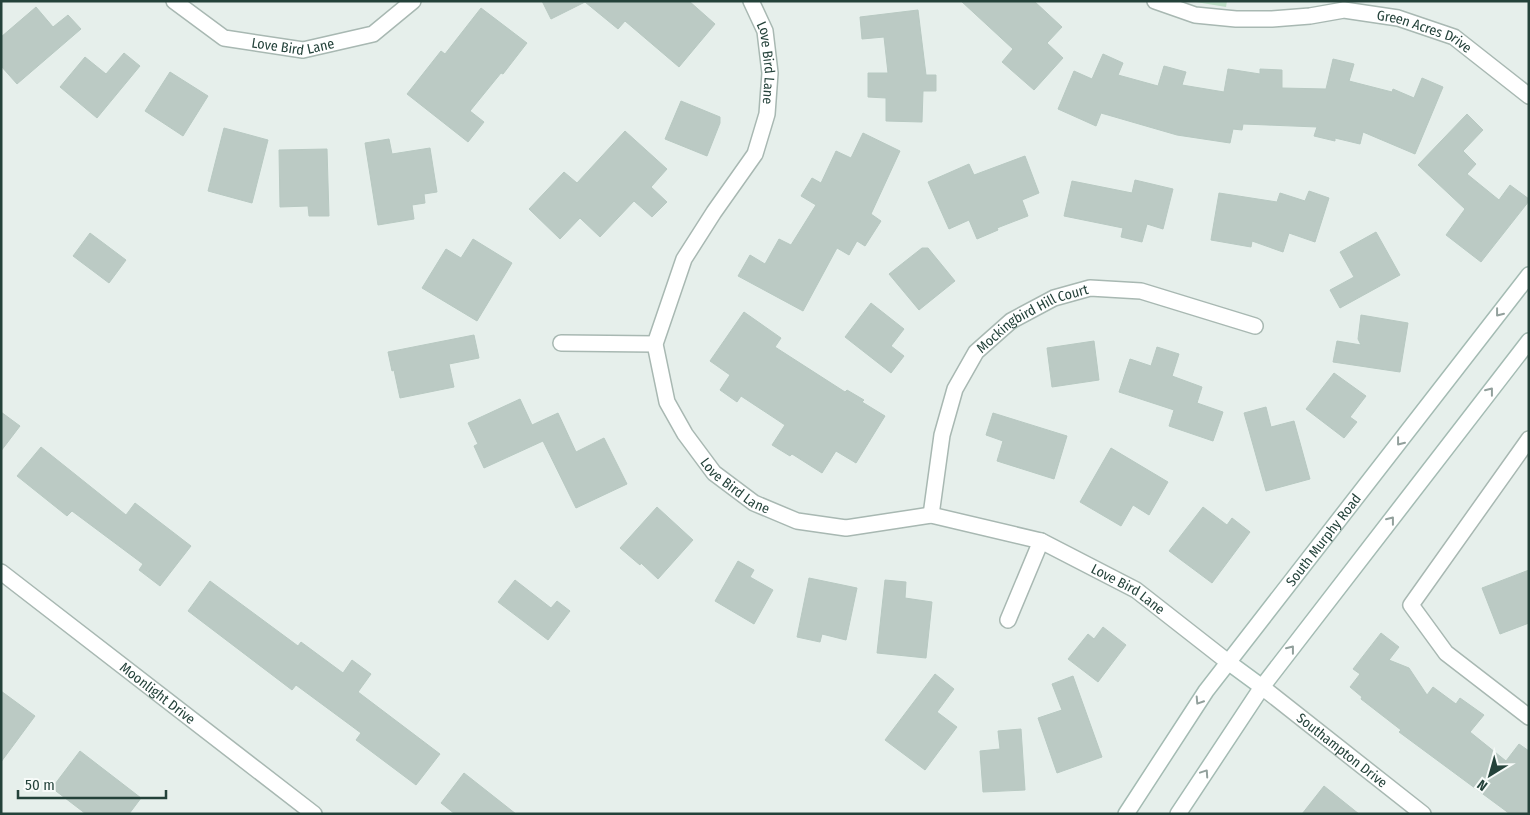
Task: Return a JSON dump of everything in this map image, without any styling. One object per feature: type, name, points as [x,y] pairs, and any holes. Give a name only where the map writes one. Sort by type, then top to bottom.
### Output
[{"type":"street","name":"Love Bird Lane","points":[[174,1],[224,38],[303,50],[373,34],[413,1]]},
{"type":"street","name":"Love Bird Lane","points":[[750,1],[765,31],[770,73],[767,114],[756,154],[714,212],[684,259],[655,344],[667,402],[685,434],[714,473],[754,503],[797,521],[846,528],[931,515],[1042,542],[1136,590],[1262,687]]},
{"type":"street","name":"Green Acres Drive","points":[[1155,1],[1195,15],[1236,19],[1310,16],[1344,10],[1398,18],[1454,36],[1529,96]]},
{"type":"street","name":"South Murphy Road","points":[[1126,814],[1206,691],[1529,274]]},
{"type":"street","name":"Mockingbird Hill Court","points":[[931,515],[942,435],[955,389],[976,352],[1011,321],[1054,298],[1090,288],[1141,291],[1255,326]]},
{"type":"street","points":[[1178,814],[1262,687],[1529,341]]},
{"type":"street","points":[[561,343],[655,344]]},
{"type":"street","points":[[1529,439],[1411,605],[1446,653],[1529,717]]},
{"type":"street","points":[[1008,620],[1042,542]]},
{"type":"street","name":"Moonlight Drive","points":[[1,572],[314,814]]},
{"type":"street","name":"Southampton Drive","points":[[1262,687],[1424,814]]},
{"type":"green space","points":[[1190,1],[1227,1],[1226,7]]},
{"type":"building","points":[[542,1],[689,1],[715,24],[679,67],[625,21],[618,29],[585,2],[551,19]]},
{"type":"building","points":[[961,1],[1034,1],[1062,27],[1047,43],[1063,58],[1034,90],[1002,62],[1013,49]]},
{"type":"building","points":[[36,7],[53,27],[68,15],[81,29],[17,84],[1,66],[1,37]]},
{"type":"building","points":[[481,8],[527,43],[503,74],[501,73],[470,111],[484,122],[468,142],[407,94],[441,51],[445,54]]},
{"type":"building","points":[[918,10],[926,75],[936,75],[936,91],[923,91],[922,122],[886,121],[886,98],[868,97],[868,73],[888,73],[884,37],[862,39],[860,17]]},
{"type":"building","points":[[124,53],[140,66],[97,118],[60,87],[85,57],[106,74]]},
{"type":"building","points":[[1103,54],[1123,63],[1118,75],[1158,86],[1164,66],[1186,72],[1182,85],[1224,92],[1228,69],[1260,74],[1260,69],[1282,70],[1282,88],[1326,89],[1333,59],[1354,64],[1349,81],[1392,92],[1393,89],[1414,98],[1422,78],[1443,87],[1415,154],[1363,132],[1360,144],[1335,138],[1335,141],[1314,136],[1317,127],[1243,124],[1242,130],[1233,129],[1230,143],[1177,135],[1101,113],[1096,126],[1058,109],[1074,71],[1092,79]]},
{"type":"building","points":[[170,72],[208,96],[183,136],[145,111]]},
{"type":"building","points":[[681,101],[720,117],[720,123],[707,156],[665,139]]},
{"type":"building","points":[[1467,114],[1483,130],[1463,151],[1476,164],[1467,174],[1499,200],[1510,185],[1529,199],[1481,262],[1446,235],[1465,209],[1418,165]]},
{"type":"building","points":[[224,128],[268,140],[252,203],[208,191]]},
{"type":"building","points":[[625,131],[667,169],[651,187],[667,202],[652,217],[634,201],[600,237],[580,218],[560,239],[529,209],[564,172],[577,183]]},
{"type":"building","points":[[863,133],[900,151],[871,214],[881,221],[865,246],[857,241],[849,255],[837,248],[803,311],[738,276],[750,255],[765,264],[779,239],[791,245],[816,205],[801,196],[812,178],[821,183],[836,151],[851,158]]},
{"type":"building","points":[[389,139],[392,154],[430,148],[437,192],[424,194],[425,203],[412,205],[414,219],[378,225],[365,143]]},
{"type":"building","points":[[327,149],[329,216],[309,216],[308,206],[280,207],[279,150]]},
{"type":"building","points":[[1025,156],[1039,193],[1022,200],[1028,216],[997,228],[998,230],[977,239],[969,220],[949,229],[928,182],[969,164],[974,175]]},
{"type":"building","points":[[1135,180],[1173,189],[1163,229],[1147,224],[1142,242],[1121,237],[1123,228],[1064,216],[1072,181],[1132,193]]},
{"type":"building","points":[[1309,191],[1329,198],[1315,242],[1289,233],[1283,252],[1252,241],[1251,247],[1211,240],[1219,193],[1277,202],[1280,193],[1305,201]]},
{"type":"building","points":[[1376,232],[1400,275],[1340,308],[1330,290],[1354,277],[1340,252]]},
{"type":"building","points":[[90,233],[126,260],[109,283],[73,256]]},
{"type":"building","points":[[473,239],[512,263],[477,321],[422,288],[446,249],[461,258]]},
{"type":"building","points":[[922,248],[928,248],[955,281],[919,310],[889,274]]},
{"type":"building","points":[[871,303],[904,329],[891,346],[904,356],[891,373],[845,337]]},
{"type":"building","points":[[744,312],[781,338],[775,347],[845,392],[847,390],[864,400],[862,402],[885,416],[856,463],[836,451],[822,473],[792,454],[790,456],[772,445],[785,425],[741,396],[737,402],[720,390],[730,375],[710,361]]},
{"type":"building","points":[[1361,315],[1408,323],[1400,372],[1333,362],[1337,341],[1361,345],[1358,339]]},
{"type":"building","points":[[474,335],[479,358],[449,364],[454,387],[400,398],[388,352]]},
{"type":"building","points":[[1094,341],[1099,380],[1052,387],[1047,348]]},
{"type":"building","points":[[1157,347],[1179,354],[1172,376],[1202,387],[1197,403],[1223,412],[1213,441],[1169,426],[1174,410],[1119,392],[1130,359],[1151,366]]},
{"type":"building","points":[[1334,373],[1366,396],[1350,417],[1357,422],[1344,438],[1306,409]]},
{"type":"building","points":[[520,399],[532,425],[558,413],[576,452],[604,438],[627,484],[576,508],[543,441],[484,468],[474,446],[478,444],[468,423]]},
{"type":"building","points":[[1266,407],[1271,427],[1294,421],[1310,479],[1266,491],[1244,413]]},
{"type":"building","points":[[1,412],[20,426],[1,451]]},
{"type":"building","points":[[993,413],[1067,436],[1054,479],[997,461],[1003,441],[986,435]]},
{"type":"building","points":[[41,447],[126,515],[135,503],[191,546],[160,586],[139,570],[143,564],[72,511],[67,516],[17,476]]},
{"type":"building","points":[[1111,448],[1168,482],[1149,515],[1133,505],[1121,526],[1080,502]]},
{"type":"building","points":[[657,507],[693,540],[658,579],[641,563],[640,565],[620,548]]},
{"type":"building","points":[[1203,507],[1227,525],[1232,518],[1250,532],[1212,583],[1169,551]]},
{"type":"building","points":[[738,561],[754,570],[750,577],[773,590],[754,624],[715,601]]},
{"type":"building","points":[[1529,570],[1529,623],[1500,634],[1482,588]]},
{"type":"building","points":[[809,578],[857,588],[846,640],[822,634],[820,642],[797,637]]},
{"type":"building","points":[[515,580],[551,608],[557,601],[570,611],[548,640],[498,602]]},
{"type":"building","points":[[885,580],[906,582],[905,598],[932,602],[926,658],[877,653]]},
{"type":"building","points":[[210,581],[298,646],[301,642],[343,673],[352,660],[371,674],[358,692],[440,754],[416,785],[356,740],[361,733],[296,685],[292,690],[188,611]]},
{"type":"building","points":[[1103,627],[1126,645],[1098,682],[1068,659],[1088,634],[1094,639]]},
{"type":"building","points":[[1381,633],[1399,647],[1389,660],[1409,668],[1427,695],[1433,687],[1456,704],[1460,698],[1484,715],[1470,732],[1506,761],[1519,744],[1529,751],[1529,814],[1510,814],[1399,732],[1401,730],[1361,699],[1362,697],[1350,687],[1360,674],[1353,669]]},
{"type":"building","points":[[935,674],[954,689],[937,712],[957,727],[925,770],[885,740]]},
{"type":"building","points":[[1073,676],[1102,757],[1057,773],[1038,718],[1062,710],[1052,684]]},
{"type":"building","points":[[1,691],[35,716],[1,762]]},
{"type":"building","points":[[1021,729],[1025,790],[983,792],[980,751],[1000,749],[998,731]]},
{"type":"building","points":[[80,751],[141,798],[129,814],[86,814],[52,788]]},
{"type":"building","points":[[464,773],[516,814],[455,814],[441,803]]},
{"type":"building","points":[[1324,786],[1359,814],[1302,814]]}]
